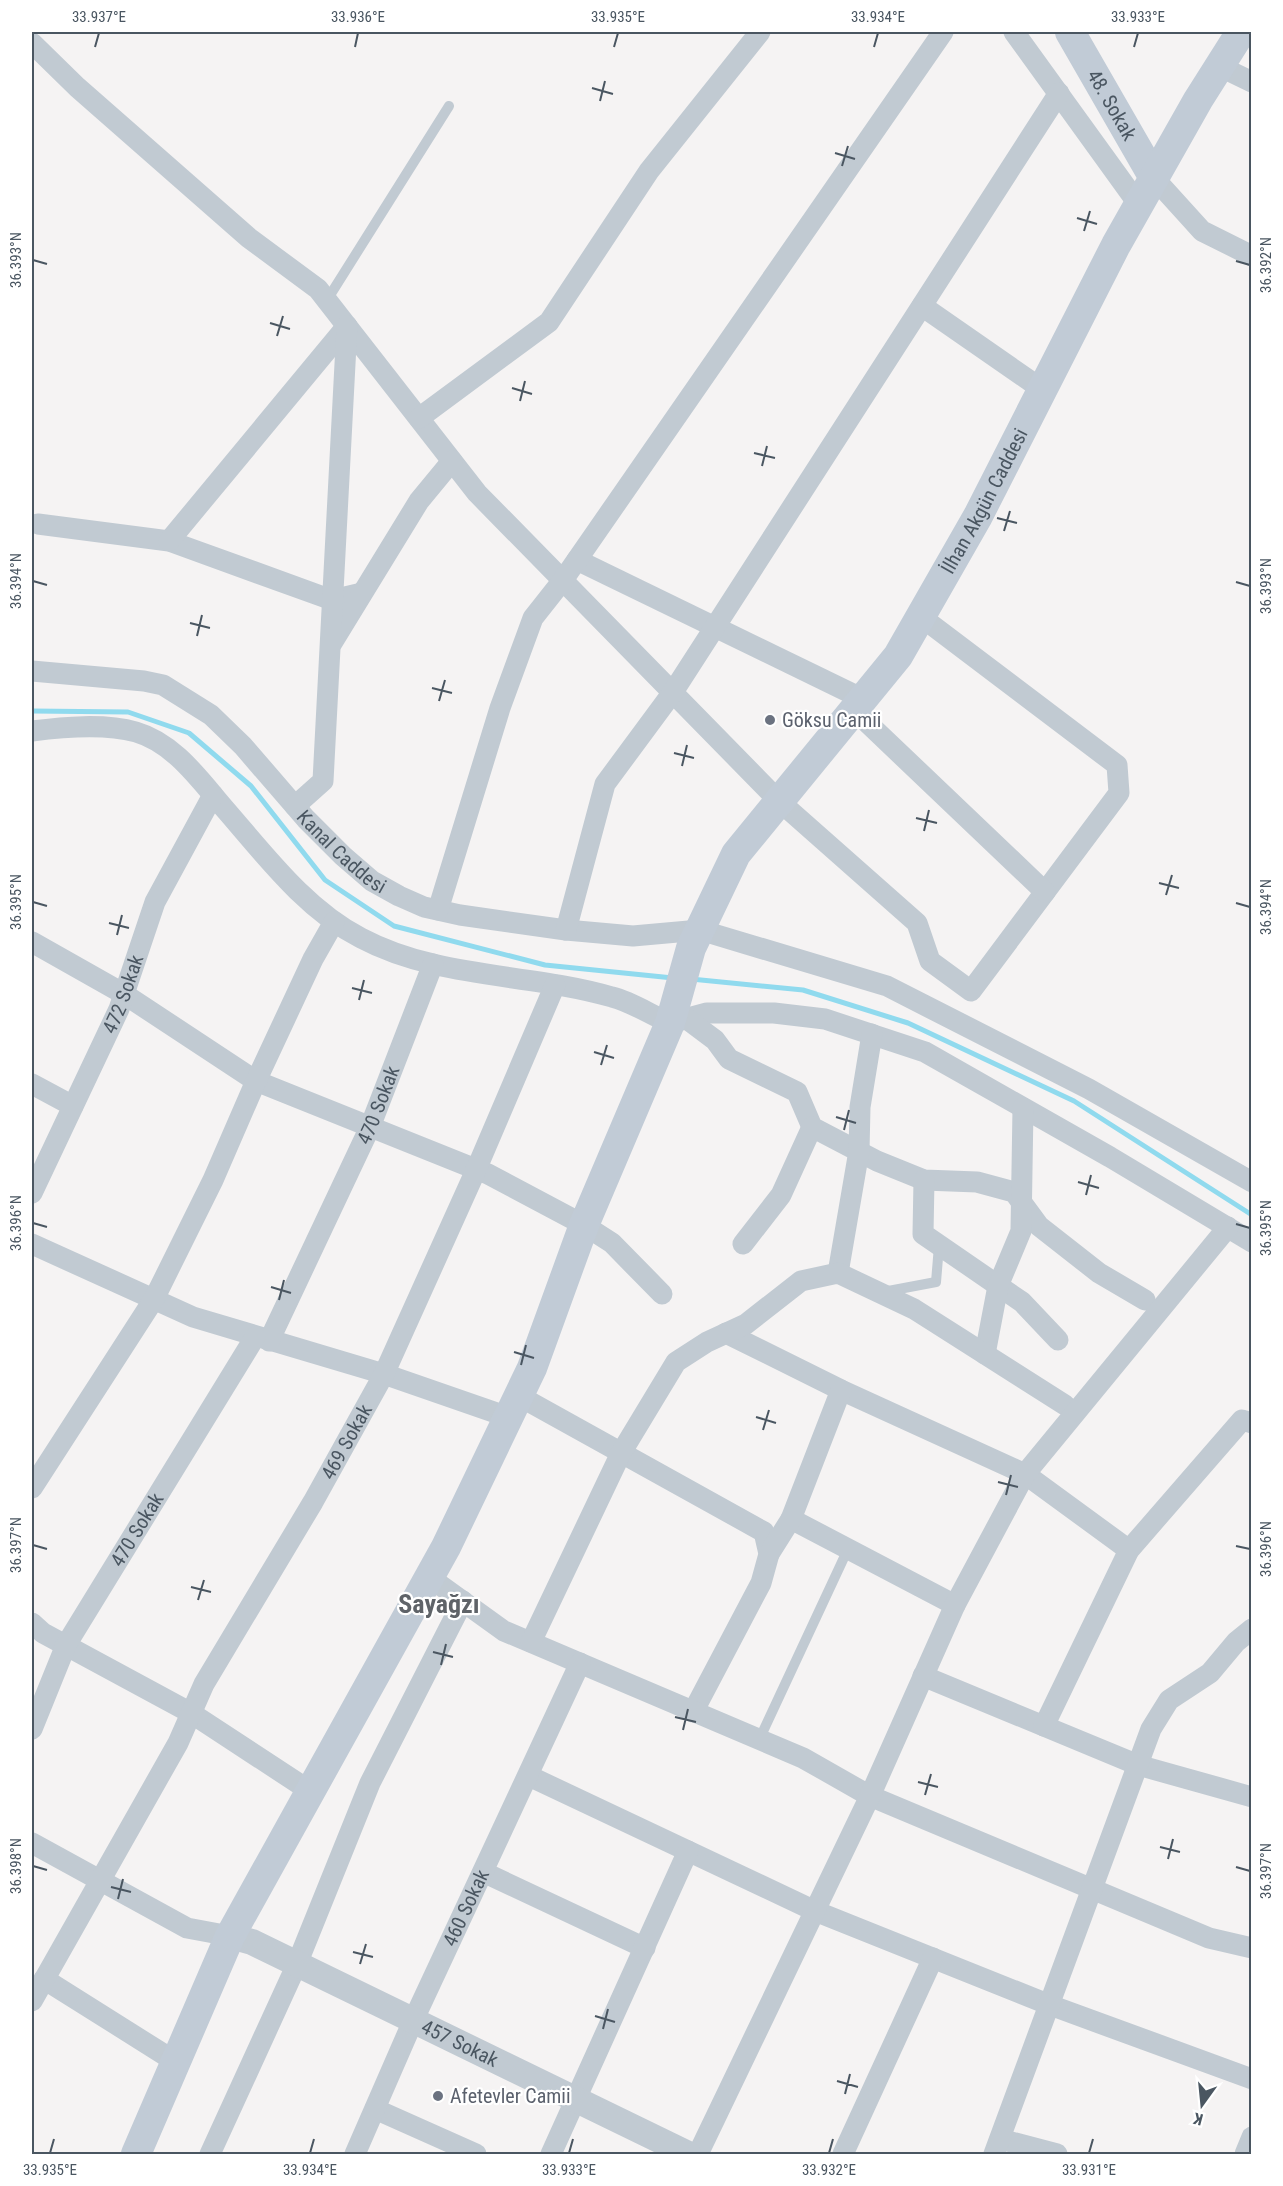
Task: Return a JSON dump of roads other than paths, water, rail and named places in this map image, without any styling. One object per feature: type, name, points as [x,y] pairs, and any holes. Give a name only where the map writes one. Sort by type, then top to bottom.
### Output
[{"type":"main road","name":"İlhan Akgün Caddesi","points":[[136,2154],[230,1936],[429,1577],[532,1368],[584,1225],[677,1016],[696,939],[736,854],[898,656],[978,516],[1139,205],[1241,32]]},
{"type":"main road","name":"48. Sokak","points":[[1077,36],[1154,178]]},
{"type":"street","points":[[419,418],[549,322],[649,171],[760,32]]},
{"type":"street","points":[[438,910],[500,708],[533,618],[577,560],[943,32]]},
{"type":"street","points":[[1014,32],[1139,205]]},
{"type":"street","points":[[32,44],[77,87],[240,230],[318,289],[477,493],[780,801],[917,922],[930,961],[971,991],[1119,793],[1117,765],[920,616]]},
{"type":"street","points":[[1219,66],[1251,82]]},
{"type":"street","points":[[566,930],[605,784],[673,692],[1059,93]]},
{"type":"street","points":[[1154,178],[1202,231],[1251,256]]},
{"type":"street","points":[[922,306],[1042,390]]},
{"type":"street","points":[[169,541],[347,326]]},
{"type":"street","points":[[295,806],[323,781],[347,326]]},
{"type":"street","points":[[330,646],[418,501],[452,461]]},
{"type":"street","points":[[38,524],[169,541],[332,600],[362,593]]},
{"type":"street","points":[[577,560],[715,627],[858,705],[1045,892]]},
{"type":"street","name":"Kanal Caddesi","points":[[32,671],[163,685],[211,715],[243,746],[295,806],[343,856],[372,881],[399,896],[438,910],[566,930],[696,939]]},
{"type":"street","points":[[32,731],[112,729],[136,732],[159,743],[182,760],[277,869],[334,922],[361,938],[395,954],[433,964],[613,997],[677,1016],[715,1040],[729,1059],[797,1092],[812,1127],[924,1180],[977,1182],[1014,1192],[1039,1226],[1099,1273],[1145,1300]]},
{"type":"street","name":"472 Sokak","points":[[32,1193],[124,994],[155,902],[213,795]]},
{"type":"street","points":[[32,1488],[154,1299],[213,1180],[256,1081],[334,922]]},
{"type":"street","points":[[696,939],[887,986],[1089,1089],[1251,1182]]},
{"type":"street","points":[[32,942],[124,994],[256,1081],[476,1170],[584,1225],[612,1243],[662,1294]]},
{"type":"street","name":"470 Sokak","points":[[32,1729],[66,1645],[262,1339],[370,1127],[433,964]]},
{"type":"street","name":"469 Sokak","points":[[32,2001],[178,1743],[204,1683],[313,1502],[384,1374],[476,1170],[555,985]]},
{"type":"street","points":[[677,1016],[707,1013],[774,1013],[825,1019],[925,1052],[1251,1242]]},
{"type":"street","points":[[838,1274],[860,1151],[860,1107],[872,1034]]},
{"type":"street","points":[[32,1084],[73,1106]]},
{"type":"street","points":[[985,1354],[998,1286],[1021,1231],[1023,1108]]},
{"type":"street","points":[[742,1244],[781,1196],[812,1127]]},
{"type":"street","points":[[924,1180],[923,1234],[1022,1302],[1059,1340]]},
{"type":"street","points":[[698,2154],[870,1796],[955,1605],[1025,1474],[1228,1227]]},
{"type":"street","points":[[32,1244],[193,1317],[384,1374],[514,1406],[621,1453],[764,1532],[770,1554]]},
{"type":"street","points":[[531,1642],[621,1453],[676,1362],[707,1342],[746,1324],[801,1281],[838,1274],[914,1309],[1065,1406]]},
{"type":"street","points":[[726,1333],[841,1390],[1025,1474],[1129,1550]]},
{"type":"street","points":[[693,1712],[761,1582],[770,1554],[791,1519],[841,1390]]},
{"type":"street","points":[[1044,1726],[1129,1550],[1242,1420],[1251,1423]]},
{"type":"street","points":[[791,1519],[955,1605]]},
{"type":"street","points":[[429,1577],[504,1631],[803,1758],[870,1796],[1209,1938],[1251,1948]]},
{"type":"street","points":[[210,2154],[297,1964],[370,1784],[463,1601]]},
{"type":"street","points":[[32,1623],[43,1633],[191,1713],[310,1791]]},
{"type":"street","points":[[1057,2154],[997,2147],[1151,1729],[1169,1700],[1210,1673],[1236,1642],[1251,1629]]},
{"type":"street","name":"460 Sokak","points":[[355,2154],[413,2021],[580,1663]]},
{"type":"street","points":[[923,1676],[1138,1765],[1251,1797]]},
{"type":"street","points":[[528,1776],[815,1911],[1050,2005],[1251,2079]]},
{"type":"street","points":[[32,1843],[187,1928],[230,1936]]},
{"type":"street","points":[[551,2154],[577,2101],[688,1851]]},
{"type":"street","points":[[483,1872],[645,1948]]},
{"type":"street","name":"457 Sokak","points":[[230,1936],[252,1942],[688,2154]]},
{"type":"street","points":[[843,2154],[933,1958]]},
{"type":"street","points":[[44,1979],[176,2062]]},
{"type":"street","points":[[375,2109],[476,2154]]},
{"type":"street","points":[[1245,2154],[1251,2137]]},
{"type":"lane","points":[[327,300],[449,106]]},
{"type":"lane","points":[[879,1293],[936,1282],[939,1246]]},
{"type":"lane","points":[[759,1740],[848,1549]]},
{"type":"waterway","points":[[32,711],[128,712],[189,733],[251,786],[325,880],[394,926],[545,965],[673,978]]},
{"type":"waterway","points":[[691,979],[803,990],[908,1023],[1074,1101],[1252,1215]]},
{"type":"place","name":"Göksu Camii","points":[[770,720]]},
{"type":"place","name":"Afetevler Camii","points":[[438,2096]]},
{"type":"district","name":"Sayağzı","points":[[439,1604]]}]
